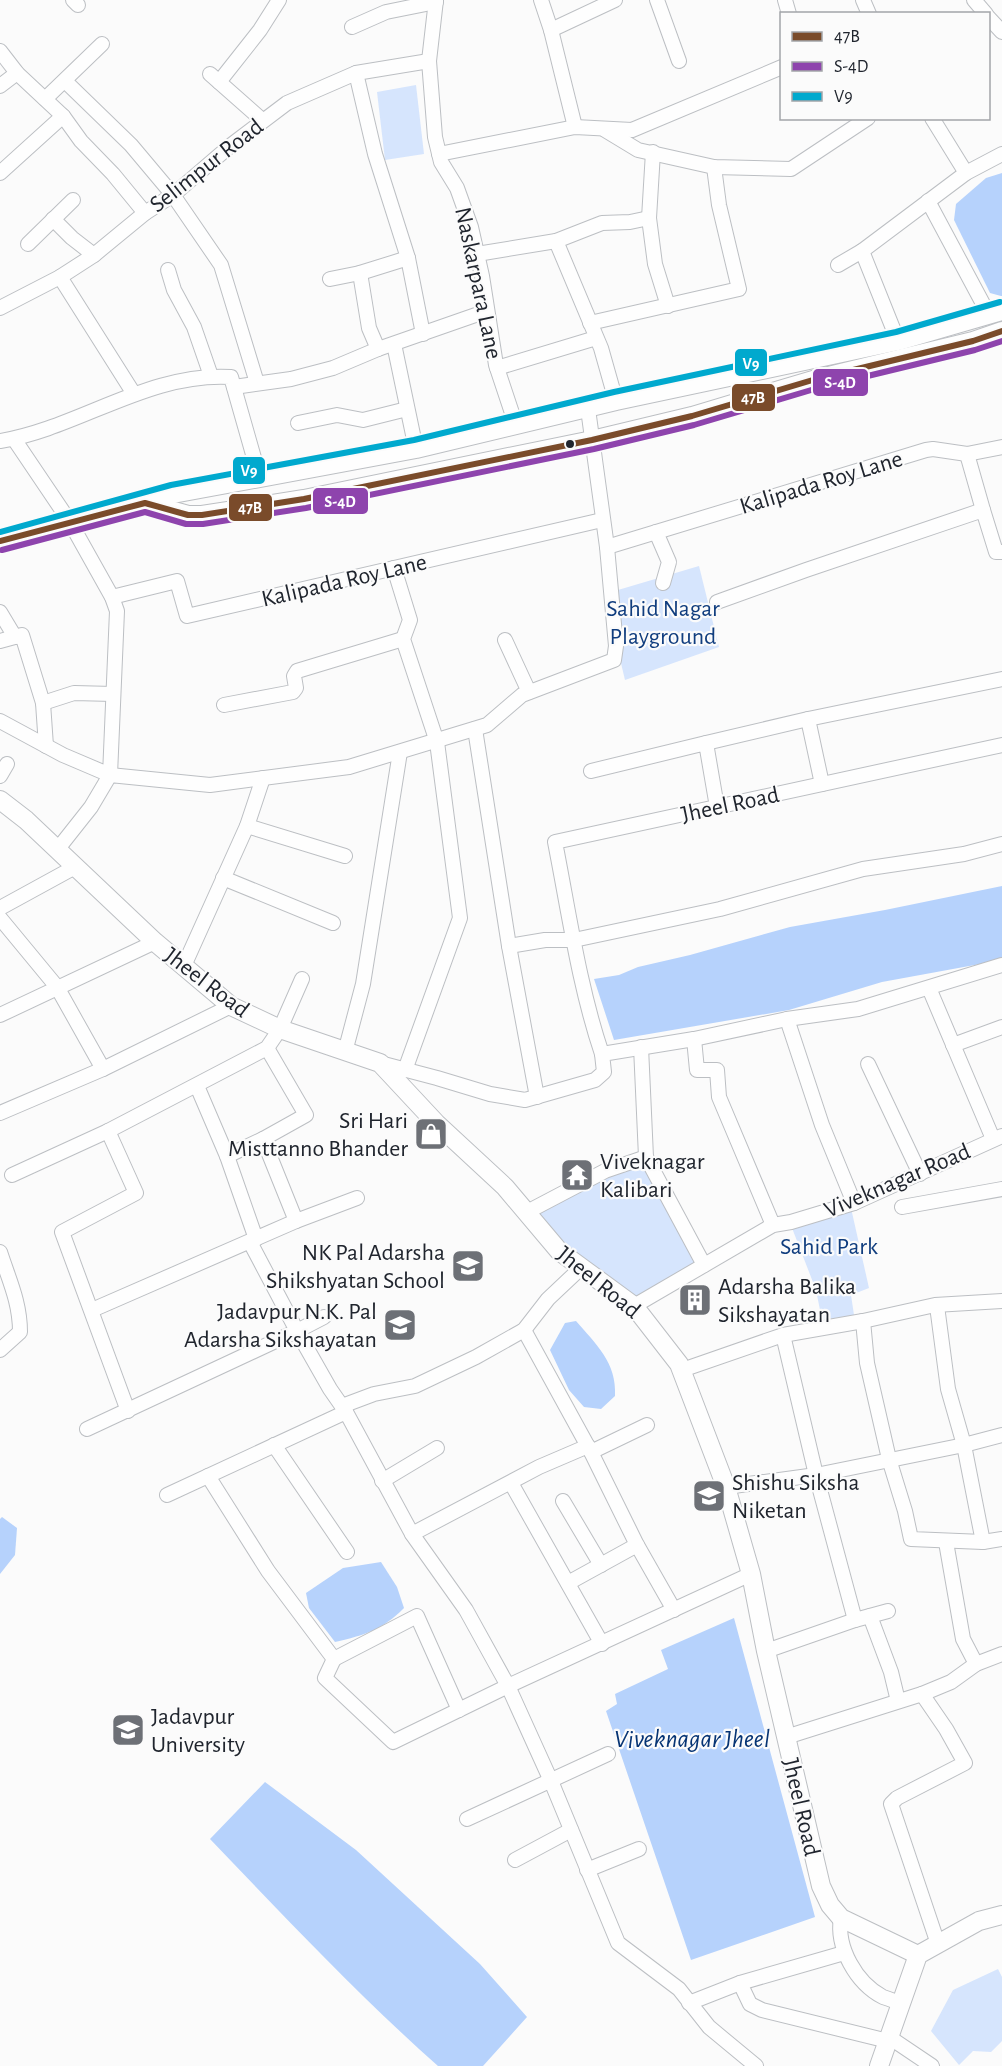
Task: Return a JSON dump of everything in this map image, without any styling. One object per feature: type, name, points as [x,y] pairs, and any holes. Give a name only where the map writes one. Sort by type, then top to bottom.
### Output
[{"type":"main road","points":[[0,541],[196,489],[416,449],[616,401],[898,341],[996,313]]},
{"type":"main road","points":[[145,503],[188,515],[202,515],[304,499],[591,440],[692,416],[816,379],[973,341],[1002,331]]},
{"type":"main road","name":"Jheel Road","points":[[3,806],[57,850],[183,968],[231,1006],[280,1029],[380,1063],[436,1123],[505,1187],[548,1240],[634,1306],[648,1322],[682,1370],[726,1487],[751,1574],[816,1872],[826,1897],[841,1918]]},
{"type":"main road","points":[[879,2066],[918,1954],[979,1921],[1002,1915]]},
{"type":"main road","points":[[841,1918],[918,1954]]},
{"type":"street","points":[[262,120],[215,78],[260,30],[279,0]]},
{"type":"street","points":[[541,0],[551,30],[575,127]]},
{"type":"street","points":[[551,30],[615,0]]},
{"type":"street","points":[[657,0],[679,61]]},
{"type":"street","points":[[974,0],[984,12]]},
{"type":"street","points":[[352,27],[386,12],[436,1]]},
{"type":"street","name":"Naskarpara Lane","points":[[436,1],[429,61],[435,137],[441,162],[457,188],[471,227],[497,368],[516,426]]},
{"type":"street","points":[[990,18],[1002,32]]},
{"type":"street","points":[[45,99],[102,44]]},
{"type":"street","points":[[0,51],[17,73],[63,116],[81,141],[113,174],[145,213]]},
{"type":"street","name":"Selimpur Road","points":[[0,308],[60,277],[94,255],[145,213],[173,195],[262,120],[287,103],[356,73],[429,61]]},
{"type":"street","points":[[439,154],[575,127],[632,130],[780,68]]},
{"type":"street","points":[[0,86],[17,73]]},
{"type":"street","points":[[356,73],[375,154],[408,258],[423,334]]},
{"type":"street","points":[[65,81],[131,145],[173,195],[221,265],[257,383]]},
{"type":"street","points":[[0,173],[63,116]]},
{"type":"street","points":[[603,128],[638,150],[714,167],[791,169],[865,120]]},
{"type":"street","points":[[933,120],[966,173]]},
{"type":"street","points":[[653,152],[649,218],[655,264],[668,306]]},
{"type":"street","points":[[838,265],[862,251],[966,173],[1002,154]]},
{"type":"street","points":[[590,323],[740,289],[719,205],[714,167]]},
{"type":"street","points":[[28,244],[73,200]]},
{"type":"street","points":[[928,201],[996,313]]},
{"type":"street","points":[[477,254],[556,240],[602,223],[630,222],[649,218]]},
{"type":"street","points":[[53,219],[94,255]]},
{"type":"street","points":[[556,240],[596,338],[616,401]]},
{"type":"street","points":[[862,251],[898,341]]},
{"type":"street","points":[[330,279],[360,273],[408,258]]},
{"type":"street","points":[[168,270],[174,290],[194,327],[211,376]]},
{"type":"street","points":[[360,273],[369,328],[378,349]]},
{"type":"street","points":[[60,277],[134,394]]},
{"type":"street","points":[[234,387],[291,379],[323,370],[488,311]]},
{"type":"street","points":[[497,368],[596,338]]},
{"type":"street","points":[[394,344],[416,449]]},
{"type":"street","points":[[57,850],[91,807],[110,775],[117,610],[70,522],[7,440],[134,394],[183,380],[211,376],[231,377],[260,479]]},
{"type":"street","points":[[298,423],[337,415],[363,420],[407,409]]},
{"type":"street","points":[[0,721],[46,746],[110,775],[210,785],[350,767],[437,742],[487,725],[522,695],[615,660],[616,646],[607,547],[588,409]]},
{"type":"street","name":"Kalipada Roy Lane","points":[[607,547],[926,450],[967,454],[1002,447]]},
{"type":"street","points":[[967,454],[996,552],[1002,552]]},
{"type":"street","points":[[717,602],[983,510]]},
{"type":"street","name":"Kalipada Roy Lane","points":[[112,597],[177,581],[187,616],[602,520]]},
{"type":"street","points":[[656,532],[669,562],[663,583]]},
{"type":"street","points":[[394,568],[410,620],[404,639],[437,742],[460,918],[405,1070]]},
{"type":"street","points":[[0,612],[15,637]]},
{"type":"street","points":[[0,641],[22,635],[43,703],[46,746]]},
{"type":"street","points":[[224,705],[294,692],[296,688],[294,676],[297,671],[404,639]]},
{"type":"street","points":[[505,640],[529,692]]},
{"type":"street","points":[[591,771],[808,719],[1002,679]]},
{"type":"street","points":[[43,703],[74,693],[113,694]]},
{"type":"street","points":[[808,719],[822,784]]},
{"type":"street","points":[[475,729],[537,1096]]},
{"type":"street","points":[[706,743],[717,807]]},
{"type":"street","name":"Jheel Road","points":[[574,940],[555,842],[1002,746]]},
{"type":"street","points":[[345,1052],[363,984],[400,752]]},
{"type":"street","points":[[183,968],[247,826],[263,778]]},
{"type":"street","points":[[247,826],[345,856]]},
{"type":"street","points":[[510,946],[545,940],[574,940],[720,909],[863,869],[964,854],[1002,844]]},
{"type":"street","points":[[0,908],[75,867]]},
{"type":"street","points":[[223,878],[333,923]]},
{"type":"street","points":[[0,918],[57,987],[103,1069]]},
{"type":"street","points":[[380,1063],[490,1094],[525,1100],[595,1080],[604,1072],[602,1054],[594,1030],[574,940]]},
{"type":"street","points":[[0,1015],[155,942]]},
{"type":"street","points":[[602,1054],[694,1039],[787,1019],[858,1009],[1002,965]]},
{"type":"street","points":[[12,1175],[108,1131],[267,1048],[280,1029],[302,979]]},
{"type":"street","points":[[929,988],[953,1045],[998,1138]]},
{"type":"street","points":[[0,1113],[103,1069],[231,1006]]},
{"type":"street","points":[[787,1019],[822,1125],[854,1203]]},
{"type":"street","points":[[953,1045],[1002,1027]]},
{"type":"street","points":[[694,1039],[697,1070],[717,1070],[719,1097],[773,1225]]},
{"type":"street","points":[[641,1047],[646,1157],[704,1265]]},
{"type":"street","points":[[226,1156],[306,1115],[267,1048]]},
{"type":"street","points":[[868,1065],[920,1174]]},
{"type":"street","points":[[197,1086],[226,1156],[253,1241],[297,1331],[344,1409],[412,1534],[466,1610],[508,1686],[551,1781],[618,1943],[679,1989],[709,2027],[756,2066]]},
{"type":"street","points":[[108,1131],[136,1193],[62,1232],[128,1411]]},
{"type":"street","name":"Viveknagar Road","points":[[634,1306],[773,1225],[791,1222],[854,1203],[998,1138]]},
{"type":"street","points":[[263,1139],[296,1221]]},
{"type":"street","points":[[527,1212],[605,1171],[646,1157]]},
{"type":"street","points":[[902,1207],[1002,1189]]},
{"type":"street","points":[[92,1310],[296,1221],[357,1198]]},
{"type":"street","points":[[0,1350],[20,1332],[20,1320],[11,1279],[1,1257]]},
{"type":"street","points":[[167,1495],[274,1445],[374,1394],[415,1386],[476,1357],[524,1330],[548,1299],[582,1268]]},
{"type":"street","points":[[682,1370],[783,1335],[937,1306],[1002,1301]]},
{"type":"street","points":[[937,1306],[948,1389],[964,1445],[983,1542]]},
{"type":"street","points":[[87,1429],[324,1317]]},
{"type":"street","points":[[863,1321],[867,1363],[889,1459],[911,1539],[946,1542],[975,1540],[983,1542],[1002,1539]]},
{"type":"street","points":[[524,1330],[590,1449],[638,1545],[674,1610]]},
{"type":"street","points":[[783,1335],[816,1475],[855,1620]]},
{"type":"street","points":[[412,1534],[539,1467],[647,1425]]},
{"type":"street","points":[[726,1487],[816,1475],[1002,1435]]},
{"type":"street","points":[[274,1445],[347,1552]]},
{"type":"street","points":[[382,1480],[437,1448]]},
{"type":"street","points":[[208,1476],[268,1571],[334,1659]]},
{"type":"street","points":[[511,1483],[602,1644]]},
{"type":"street","points":[[563,1501],[601,1566]]},
{"type":"street","points":[[946,1542],[963,1639],[976,1664]]},
{"type":"street","points":[[568,1582],[638,1545]]},
{"type":"street","points":[[459,1710],[417,1616],[334,1659],[325,1678],[393,1742],[459,1710],[508,1686],[751,1574]]},
{"type":"street","points":[[766,1651],[888,1611]]},
{"type":"street","points":[[870,1616],[891,1672],[898,1701]]},
{"type":"street","points":[[786,1737],[922,1694],[951,1682],[976,1664],[1002,1654]]},
{"type":"street","points":[[922,1694],[946,1729],[965,1763],[903,1794],[891,1804],[938,1944]]},
{"type":"street","points":[[467,1819],[608,1754]]},
{"type":"street","points":[[514,1860],[571,1830]]},
{"type":"street","points":[[587,1870],[639,1849]]},
{"type":"street","points":[[841,1918],[839,1928],[844,1953],[865,1982],[882,1996],[901,2004]]},
{"type":"street","points":[[689,2002],[740,1983],[844,1953]]},
{"type":"street","points":[[740,1983],[750,2004],[762,2010],[888,2039],[932,2066]]},
{"type":"green space","points":[[416,85],[424,154],[385,160],[377,92]]},
{"type":"green space","name":"Sahid Nagar Playground","points":[[699,566],[719,647],[625,680],[620,659],[618,590]]},
{"type":"green space","points":[[653,1160],[700,1264],[633,1299],[564,1249],[533,1213],[605,1174]]},
{"type":"green space","name":"Sahid Park","points":[[851,1208],[869,1288],[851,1295],[854,1315],[822,1320],[816,1290],[792,1228]]},
{"type":"green space","points":[[998,1969],[1002,1977],[1002,2041],[991,2052],[973,2051],[959,2065],[931,2031],[953,1990]]},
{"type":"water","points":[[1002,173],[1001,296],[990,293],[954,220],[956,204],[986,178]]},
{"type":"water","points":[[1002,886],[1002,960],[882,982],[789,1010],[614,1040],[594,979],[619,975],[638,967],[790,927]]},
{"type":"water","points":[[576,1321],[604,1355],[613,1374],[615,1396],[601,1409],[584,1407],[569,1390],[550,1350],[565,1323]]},
{"type":"water","points":[[2,1517],[17,1528],[15,1555],[0,1574],[0,1519]]},
{"type":"water","points":[[381,1562],[397,1587],[404,1608],[388,1622],[372,1631],[335,1642],[309,1608],[306,1593],[343,1568]]},
{"type":"water","name":"Viveknagar Jheel","points":[[734,1618],[815,1917],[691,1960],[606,1711],[617,1704],[615,1694],[668,1669],[661,1650]]},
{"type":"water","points":[[265,1782],[356,1850],[480,1964],[527,2017],[483,2066],[438,2066],[350,1983],[210,1839]]},
{"type":"transit line","name":"V9","points":[[0,532],[171,485],[414,440],[614,392],[896,332],[1000,302]]},
{"type":"transit line","name":"47B","points":[[0,541],[145,503],[188,515],[202,515],[304,499],[592,440],[692,416],[816,379],[973,341],[1002,331]]},
{"type":"transit line","name":"S-4D","points":[[2,550],[145,512],[186,524],[203,524],[306,508],[594,449],[694,425],[818,388],[975,350],[1002,341]]},
{"type":"place","name":"Sri Hari Misttanno Bhander","points":[[431,1134]]},
{"type":"place","name":"Viveknagar Kalibari","points":[[577,1175]]},
{"type":"place","name":"NK Pal Adarsha Shikshyatan School","points":[[468,1266]]},
{"type":"place","name":"Adarsha Balika Sikshayatan","points":[[695,1300]]},
{"type":"place","name":"Jadavpur N.K. Pal Adarsha Sikshayatan","points":[[400,1325]]},
{"type":"place","name":"Shishu Siksha Niketan","points":[[709,1496]]},
{"type":"place","name":"Jadavpur University","points":[[128,1730]]}]
